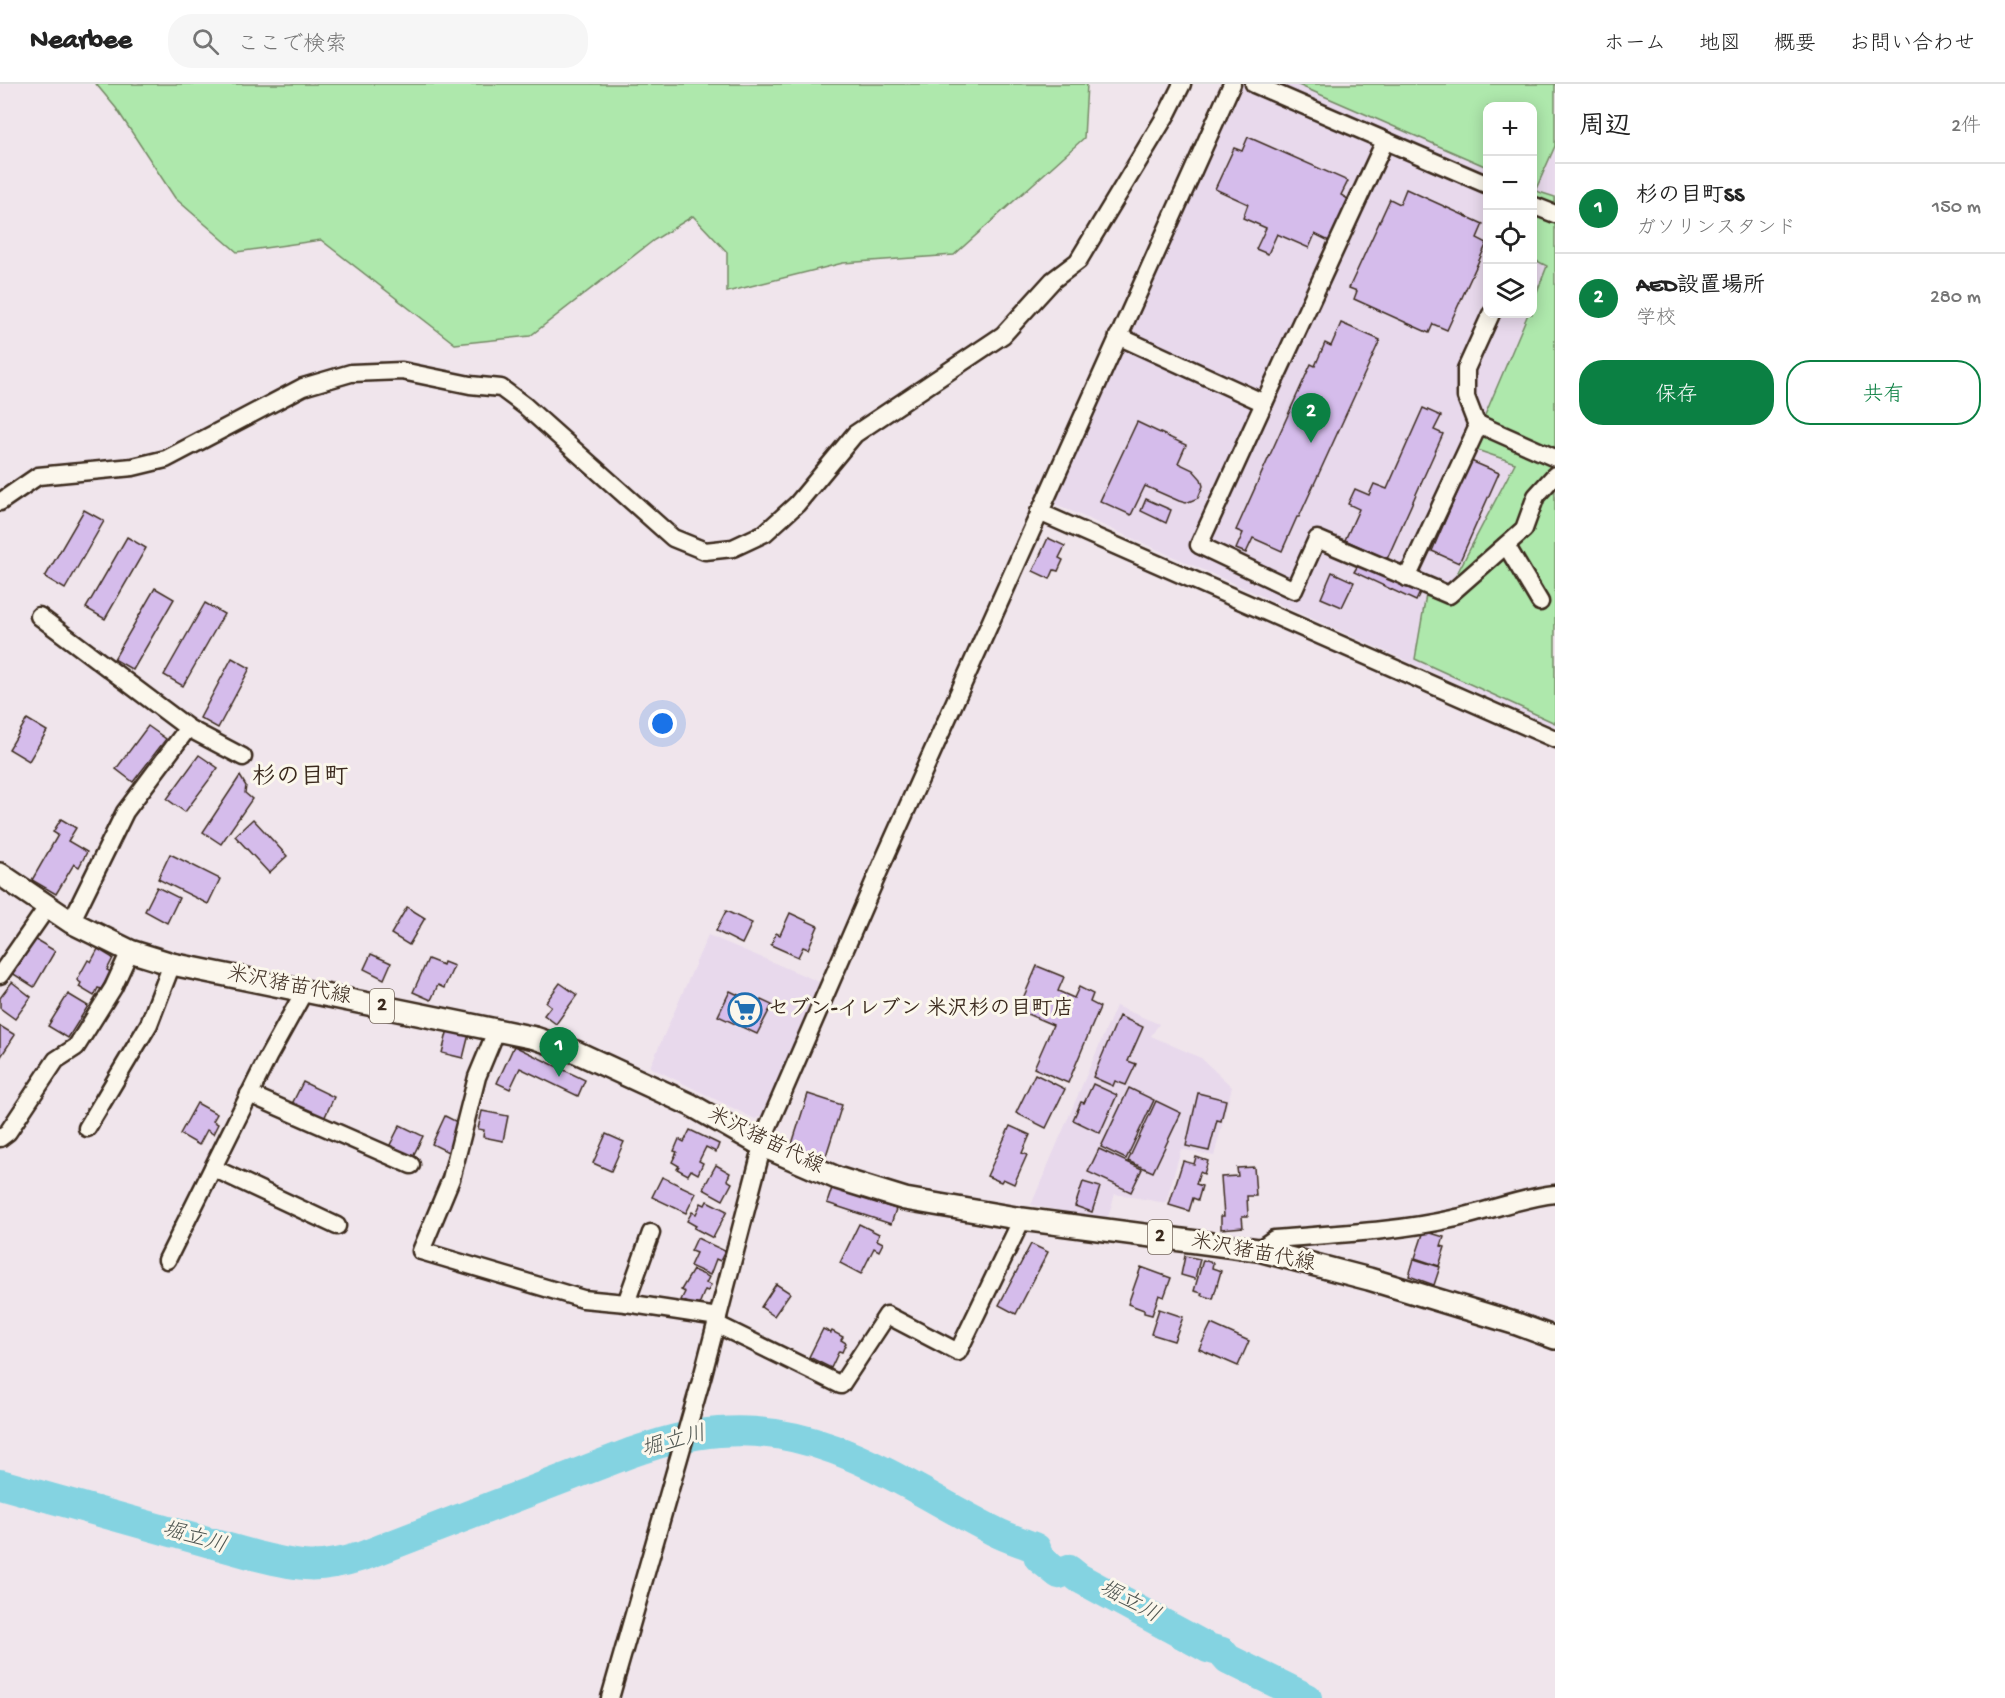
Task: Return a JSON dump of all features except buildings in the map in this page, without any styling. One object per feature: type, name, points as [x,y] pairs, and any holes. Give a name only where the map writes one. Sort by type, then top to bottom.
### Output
[{"type":"main road","name":"米沢猪苗代線","points":[[0,874],[71,922],[130,951],[172,964],[535,1038],[576,1052],[691,1105],[763,1146],[837,1178],[905,1199],[1022,1219],[1258,1250],[1369,1279],[1517,1324],[1555,1338]]},
{"type":"street","points":[[0,502],[38,476],[133,467],[166,459],[303,387],[351,373],[402,371],[470,385],[501,388],[525,406],[673,538],[705,551],[733,548],[765,533],[797,504],[855,434],[1003,335],[1053,280],[1078,261],[1168,112],[1182,84]]},
{"type":"street","points":[[610,1698],[717,1321],[767,1129],[882,864],[1232,84]]},
{"type":"street","points":[[1254,84],[1483,183]]},
{"type":"street","points":[[1385,141],[1199,545],[1294,590],[1317,539],[1449,595],[1524,529],[1536,496],[1555,475]]},
{"type":"street","points":[[1537,207],[1555,214]]},
{"type":"street","points":[[1489,318],[1466,369],[1466,397],[1476,423],[1555,458]]},
{"type":"street","points":[[1118,336],[1264,403]]},
{"type":"street","points":[[1407,578],[1479,424]]},
{"type":"street","points":[[1039,512],[1555,739]]},
{"type":"street","points":[[1506,545],[1540,602]]},
{"type":"street","points":[[39,616],[188,728],[243,757]]},
{"type":"street","points":[[71,922],[125,812],[188,728]]},
{"type":"street","points":[[0,975],[48,906]]},
{"type":"street","points":[[0,1138],[8,1132],[56,1060],[76,1047],[113,988],[130,951]]},
{"type":"street","points":[[87,1128],[149,1024],[172,964]]},
{"type":"street","points":[[167,1260],[249,1095],[305,990]]},
{"type":"street","points":[[497,1029],[477,1077],[451,1179],[421,1251],[583,1299],[626,1304],[717,1321],[841,1385],[887,1315],[958,1352],[1022,1219]]},
{"type":"street","points":[[249,1095],[411,1165]]},
{"type":"street","points":[[213,1168],[338,1226]]},
{"type":"street","points":[[1258,1250],[1274,1239],[1408,1227],[1455,1219],[1531,1197],[1555,1194]]},
{"type":"street","points":[[626,1304],[651,1233]]},
{"type":"shaded area","points":[[1239,84],[1555,84],[1555,727],[1053,503]]},
{"type":"shaded area","points":[[708,935],[824,984],[765,1114],[755,1119],[650,1067]]},
{"type":"shaded area","points":[[1116,1006],[1159,1024],[1151,1036],[1201,1058],[1232,1087],[1214,1156],[1181,1149],[1166,1203],[1115,1194],[1107,1220],[1031,1205]]},
{"type":"green space","points":[[96,84],[1087,84],[1084,138],[954,255],[843,263],[727,292],[727,252],[693,216],[654,240],[530,336],[455,344],[321,240],[237,252],[175,198],[116,108]]},
{"type":"green space","points":[[1296,84],[1555,84],[1555,146],[1537,187],[1537,102],[1483,102],[1483,165]]},
{"type":"green space","points":[[1537,191],[1555,197],[1555,723],[1415,659],[1427,589],[1451,585],[1515,463],[1471,448],[1526,318],[1537,318],[1537,292],[1547,266],[1537,261]]},
{"type":"waterway","name":"堀立川","points":[[0,1484],[257,1556],[298,1565],[321,1565],[363,1556],[630,1453],[674,1440],[719,1432],[758,1432],[794,1437],[863,1461],[999,1533],[1036,1548],[1039,1558],[1059,1574],[1069,1570],[1079,1578],[1208,1648],[1222,1652],[1228,1659],[1307,1698]]},
{"type":"place","name":"AED設置場所","points":[[1311,443]]},
{"type":"place","name":"セブン-イレブン 米沢杉の目町店","points":[[745,1010]]},
{"type":"place","name":"杉の目町SS","points":[[559,1077]]},
{"type":"district","name":"杉の目町","points":[[300,778]]}]
